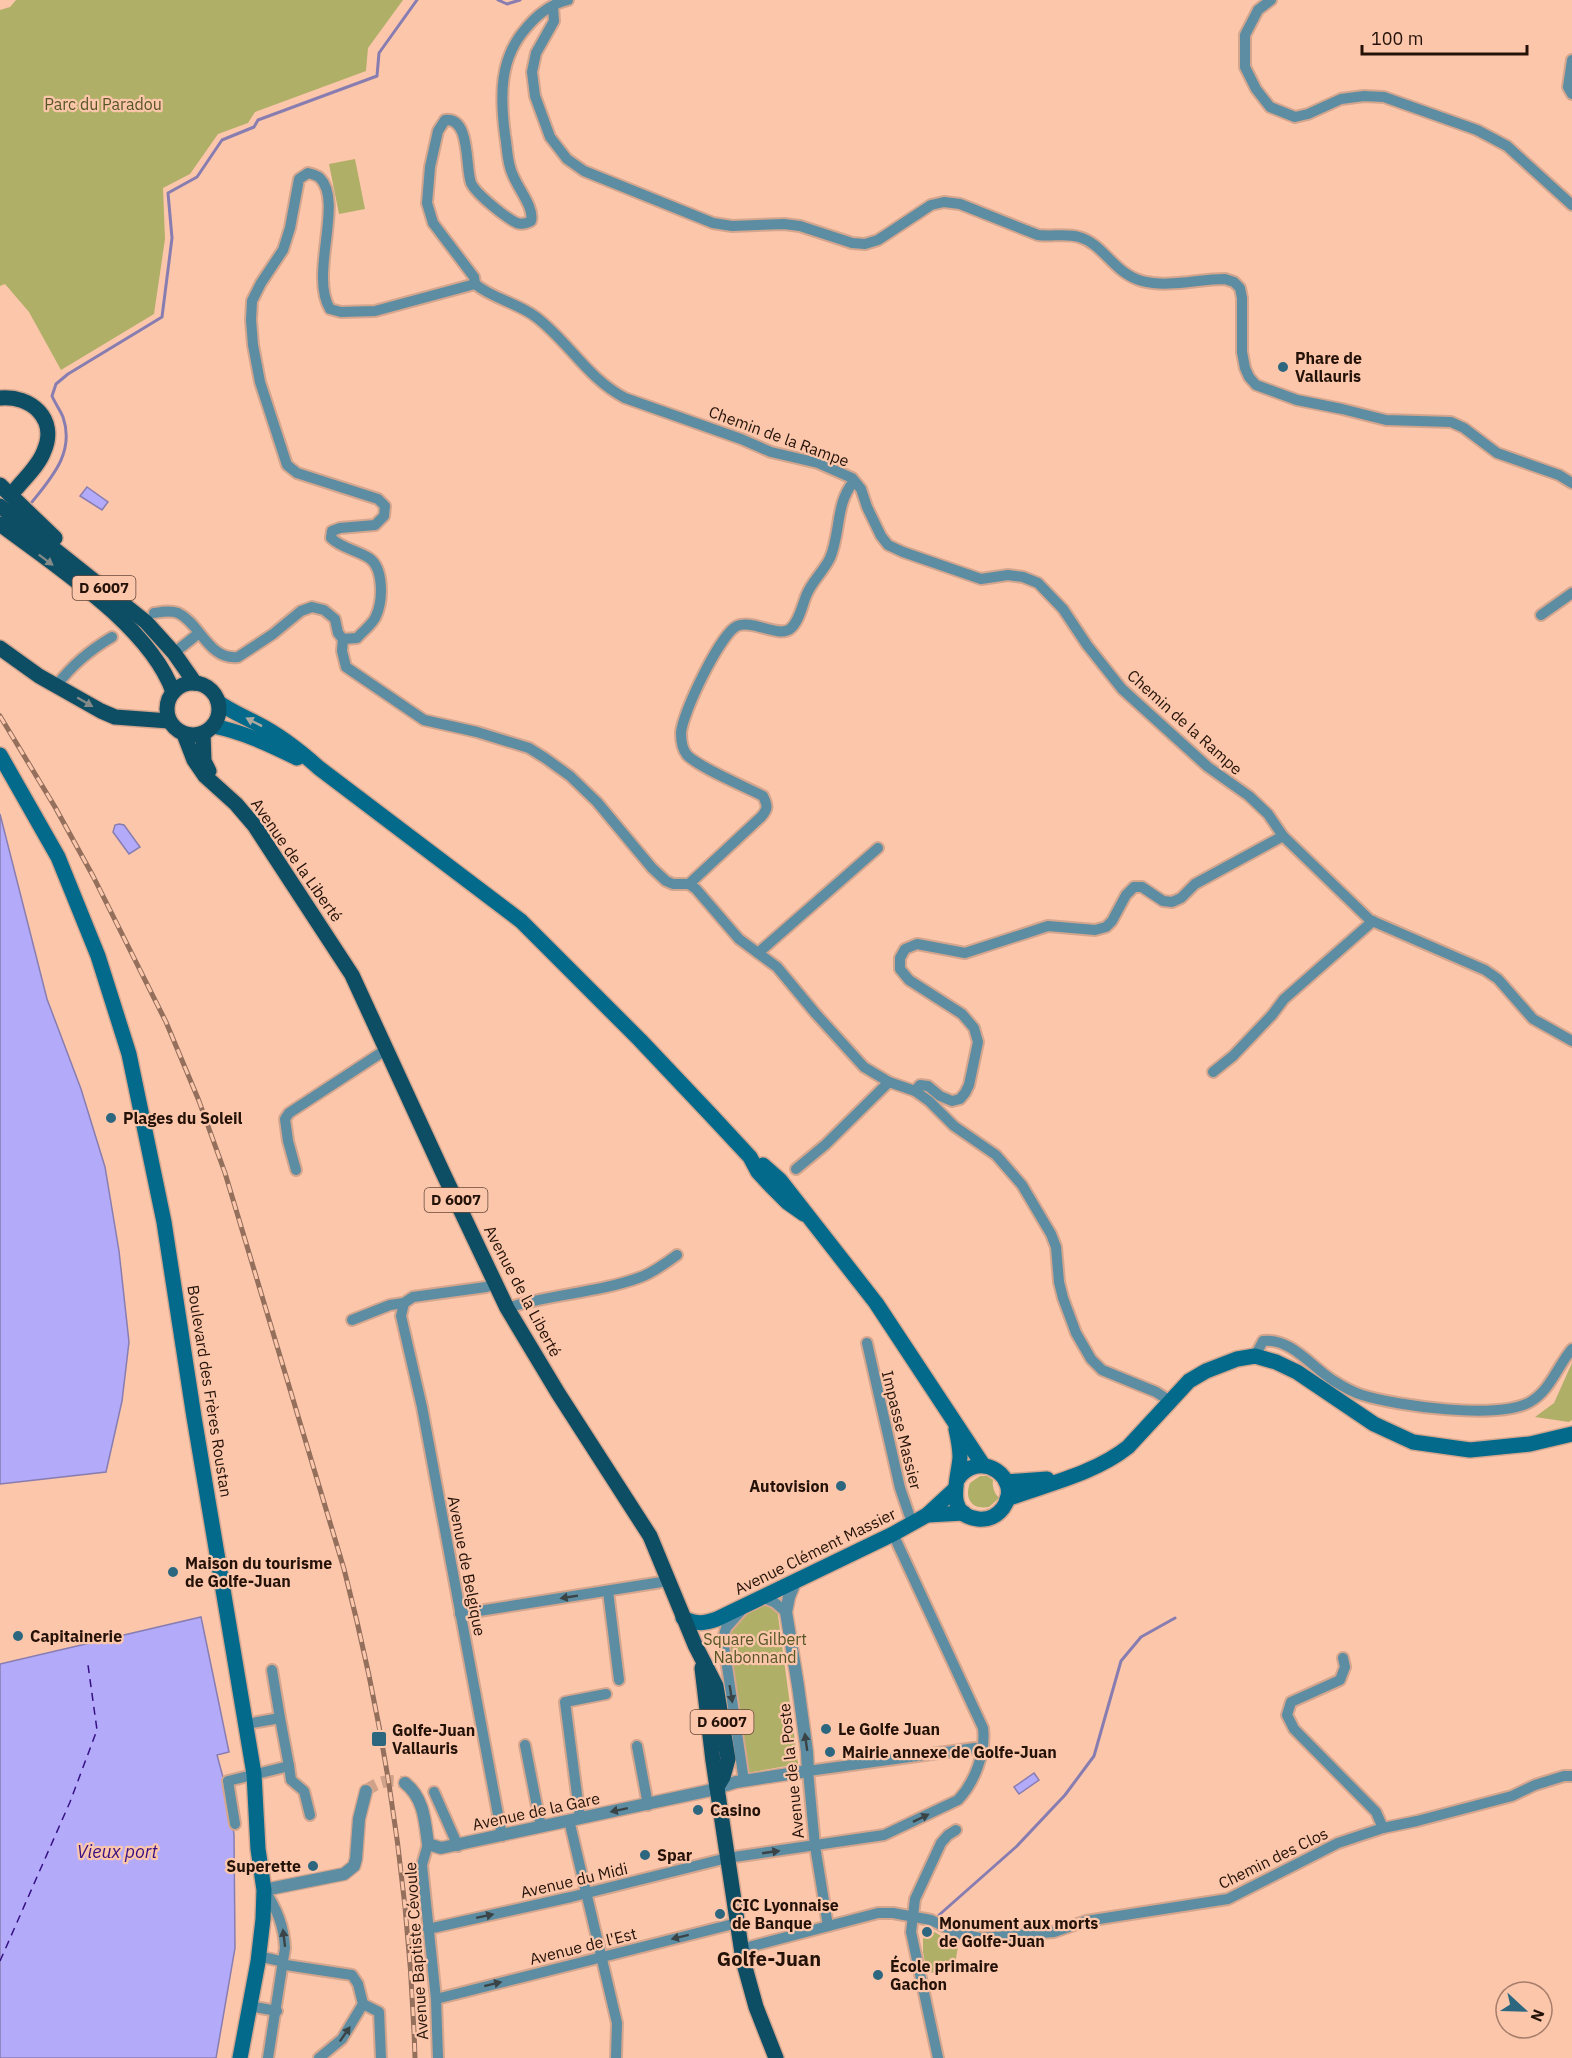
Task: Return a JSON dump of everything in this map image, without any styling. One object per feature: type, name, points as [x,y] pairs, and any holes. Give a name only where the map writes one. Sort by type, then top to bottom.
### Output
[{"type":"main road","points":[[3,399],[28,402],[38,409],[47,427],[45,450],[38,463],[16,489]]},
{"type":"main road","points":[[0,485],[123,602]]},
{"type":"main road","name":"D 6007","points":[[0,506],[123,602],[154,630],[195,683]]},
{"type":"main road","name":"D 6007","points":[[0,524],[93,595],[119,619],[165,672],[173,692]]},
{"type":"main road","points":[[0,648],[39,676],[101,711],[115,717],[169,721]]},
{"type":"main road","points":[[319,768],[270,744],[234,730],[208,730],[197,735],[184,734],[175,729],[169,721],[166,706],[173,692],[183,685],[195,683],[208,687],[218,702],[226,708],[276,733],[300,750],[319,768],[521,921],[640,1040],[750,1157],[780,1180],[804,1214],[876,1303],[983,1465]]},
{"type":"main road","points":[[208,730],[218,716],[218,702]]},
{"type":"main road","name":"D 6007","points":[[208,730],[204,761],[220,789]]},
{"type":"main road","name":"D 6007","points":[[184,734],[194,760],[205,776],[220,789]]},
{"type":"main road","name":"Boulevard des Frères Roustan","points":[[0,755],[40,824],[69,884],[98,956],[129,1054],[171,1262],[254,1774],[258,1849],[264,1890],[258,1956],[243,2057]]},
{"type":"main road","name":"Avenue de la Liberté","points":[[220,789],[254,825],[352,975],[507,1308],[558,1393],[650,1536],[698,1652],[716,1686],[728,1759],[723,1777],[717,1787],[741,1949],[756,2007],[776,2058]]},
{"type":"main road","points":[[1007,1499],[1117,1456],[1128,1448],[1189,1381],[1206,1371],[1237,1359],[1254,1356],[1276,1362],[1297,1372],[1374,1424],[1413,1442],[1470,1450],[1530,1443],[1572,1434]]},
{"type":"main road","points":[[956,1426],[960,1456],[956,1485],[955,1498],[964,1513],[980,1519],[988,1518],[998,1513],[1007,1499],[1006,1482],[997,1470],[983,1465],[968,1469],[956,1485]]},
{"type":"main road","points":[[1006,1482],[1062,1479]]},
{"type":"main road","name":"Avenue Clément Massier","points":[[684,1618],[694,1623],[705,1623],[717,1619],[893,1534],[927,1515],[956,1485]]},
{"type":"main road","name":"Avenue Clément Massier","points":[[927,1515],[964,1513]]},
{"type":"main road","name":"Avenue Clément Massier","points":[[698,1652],[717,1619]]},
{"type":"street","points":[[1271,0],[1258,10],[1245,35],[1245,67],[1256,89],[1270,107],[1295,117],[1308,114],[1341,99],[1364,96],[1384,97],[1477,130],[1507,146],[1572,205]]},
{"type":"street","points":[[343,639],[357,638],[376,618],[381,600],[381,579],[371,559],[336,543],[331,538],[332,531],[340,528],[375,525],[384,516],[386,506],[378,499],[297,473],[287,465],[260,382],[250,320],[252,302],[282,250],[290,228],[299,179],[308,173],[319,177],[326,188],[328,210],[322,283],[324,300],[330,309],[341,312],[375,311],[475,284],[474,277],[433,223],[427,203],[430,167],[438,131],[445,120],[451,119],[458,123],[463,132],[471,184],[483,198],[518,223],[531,221],[530,205],[519,190],[510,168],[503,122],[502,87],[506,63],[516,39],[539,13],[561,2]]},
{"type":"street","points":[[561,2],[554,21],[536,53],[532,72],[535,96],[550,137],[567,159],[584,171],[713,223],[732,226],[784,224],[800,226],[852,243],[865,244],[878,240],[931,205],[944,202],[960,204],[1038,235],[1079,237],[1102,252],[1124,273],[1144,282],[1164,284],[1225,279],[1234,282],[1242,298],[1242,352],[1245,368],[1256,385],[1298,400],[1386,420],[1451,422],[1464,428],[1497,453],[1558,475],[1572,483]]},
{"type":"street","points":[[1572,60],[1568,87],[1572,94]]},
{"type":"street","name":"Chemin de la Rampe","points":[[475,284],[482,290],[537,318],[556,334],[597,379],[608,389],[625,398],[771,452],[818,463],[840,472],[854,481],[861,489],[876,527],[888,545],[981,579],[1008,575],[1023,577],[1038,583],[1063,609],[1087,645],[1122,689],[1208,767],[1249,796],[1268,814],[1283,836],[1372,921],[1485,970],[1498,979],[1533,1019],[1572,1041]]},
{"type":"street","points":[[689,884],[762,817],[767,809],[763,796],[687,755],[682,744],[681,732],[692,702],[714,653],[736,626],[745,624],[782,632],[790,629],[797,619],[813,580],[829,559],[840,507],[846,490],[854,481]]},
{"type":"street","points":[[1541,615],[1572,593]]},
{"type":"street","points":[[154,614],[177,613],[216,651],[227,657],[238,657],[273,634],[301,611],[312,607],[324,610],[335,619],[338,633],[343,639],[342,651],[346,667],[364,680],[424,720],[477,732],[529,748],[570,776],[597,802],[652,868],[666,881],[673,884],[689,884],[696,889],[740,939],[777,968],[864,1067],[889,1082],[915,1091],[929,1101],[954,1126],[996,1155],[1022,1185],[1051,1234],[1056,1247],[1063,1298],[1076,1333],[1091,1359],[1102,1370],[1156,1392],[1170,1401]]},
{"type":"street","points":[[174,653],[199,633]]},
{"type":"street","points":[[57,686],[68,671],[112,637]]},
{"type":"street","points":[[915,1091],[920,1085],[928,1086],[940,1096],[952,1101],[960,1099],[969,1084],[978,1042],[974,1028],[962,1014],[909,980],[900,969],[900,958],[905,949],[917,944],[965,953],[1048,926],[1095,930],[1106,927],[1134,886],[1142,887],[1162,901],[1172,902],[1195,884],[1283,836]]},
{"type":"street","points":[[758,953],[878,848]]},
{"type":"street","points":[[1213,1072],[1233,1056],[1284,999],[1372,921]]},
{"type":"street","points":[[296,1170],[285,1119],[289,1113],[387,1050]]},
{"type":"street","points":[[796,1169],[825,1145],[889,1082]]},
{"type":"street","points":[[507,1308],[641,1277],[677,1255]]},
{"type":"street","points":[[352,1320],[390,1305],[404,1303],[413,1297],[496,1284]]},
{"type":"street","name":"Avenue de Belgique","points":[[404,1303],[401,1316],[422,1407],[502,1836]]},
{"type":"street","points":[[1254,1356],[1263,1341],[1270,1340],[1279,1342],[1333,1380],[1359,1394],[1442,1410],[1498,1410],[1529,1403],[1545,1389],[1572,1349]]},
{"type":"street","name":"Impasse Massier","points":[[867,1343],[900,1488],[912,1523]]},
{"type":"street","points":[[808,1771],[975,1748],[983,1750],[985,1739],[983,1728],[893,1534]]},
{"type":"street","name":"Avenue de la Poste","points":[[796,1580],[786,1612],[807,1752],[816,1845],[828,1926]]},
{"type":"street","points":[[460,1614],[668,1581]]},
{"type":"street","points":[[608,1591],[619,1680]]},
{"type":"street","points":[[744,1781],[723,1639],[726,1628],[755,1600],[774,1602],[786,1612]]},
{"type":"street","points":[[1343,1658],[1346,1667],[1340,1680],[1291,1702],[1287,1715],[1294,1729],[1376,1812],[1383,1828]]},
{"type":"street","points":[[272,1670],[291,1780],[304,1791],[310,1815]]},
{"type":"street","points":[[606,1694],[565,1702],[575,1819],[587,1892],[617,2023],[616,2058]]},
{"type":"street","points":[[246,1724],[280,1718]]},
{"type":"street","points":[[525,1745],[541,1827]]},
{"type":"street","points":[[637,1746],[648,1804]]},
{"type":"street","name":"Avenue du Midi","points":[[428,1929],[727,1858],[884,1835],[958,1800],[966,1791],[983,1750]]},
{"type":"street","points":[[235,1824],[228,1781],[289,1766]]},
{"type":"street","name":"Avenue de la Gare","points":[[429,1844],[437,1848],[452,1847],[744,1781],[808,1771]]},
{"type":"street","name":"Chemin des Clos","points":[[741,1949],[878,1913],[893,1913],[931,1920],[957,1933],[980,1938],[1054,1932],[1086,1921],[1228,1899],[1338,1843],[1383,1828],[1512,1796],[1564,1776],[1572,1776]]},
{"type":"street","points":[[405,1783],[415,1791],[420,1800],[429,1844]]},
{"type":"street","points":[[268,2058],[277,2011],[284,1932],[274,1904],[264,1890],[344,1874],[354,1866],[357,1854],[358,1819],[366,1791]]},
{"type":"street","points":[[938,2058],[911,1932],[912,1916],[915,1899],[941,1843],[956,1830]]},
{"type":"street","name":"Avenue Baptiste Cévoule","points":[[429,1844],[422,1865],[436,1999],[438,2058]]},
{"type":"street","name":"Avenue de l'Est","points":[[436,1999],[737,1923]]},
{"type":"street","points":[[258,1956],[283,1963],[352,1975],[358,1984],[363,2004],[342,2039],[319,2058]]},
{"type":"street","points":[[363,2004],[379,2012],[381,2058]]},
{"type":"street","points":[[249,2006],[277,2011]]},
{"type":"green space","name":"Parc du Paradou","points":[[16,0],[403,0],[368,48],[366,71],[255,112],[248,123],[218,134],[190,174],[163,188],[165,239],[154,314],[61,370],[29,312],[5,284],[0,286],[0,10],[10,7]]},
{"type":"green space","points":[[355,159],[365,209],[339,214],[329,164]]},
{"type":"green space","points":[[1572,1363],[1572,1420],[1569,1422],[1535,1417],[1554,1403]]},
{"type":"green space","points":[[980,1476],[987,1476],[993,1480],[994,1489],[999,1498],[989,1507],[978,1507],[969,1498],[970,1483]]},
{"type":"green space","name":"Square Gilbert Nabonnand","points":[[763,1604],[777,1608],[798,1764],[747,1773],[728,1637],[740,1617]]},
{"type":"green space","points":[[931,1930],[958,1946],[954,1971],[927,1973],[923,1937]]},
{"type":"water","points":[[87,487],[108,502],[102,510],[80,496]]},
{"type":"water","points":[[0,814],[47,999],[81,1089],[105,1167],[119,1251],[129,1342],[122,1401],[106,1472],[0,1484]]},
{"type":"water","points":[[115,825],[124,825],[140,847],[129,854],[113,832]]},
{"type":"water","name":"Vieux port","points":[[201,1617],[229,1752],[217,1755],[234,1834],[235,1948],[216,2058],[0,2058],[0,1664]]},
{"type":"water","points":[[1034,1773],[1039,1780],[1019,1794],[1014,1787]]},
{"type":"waterway","points":[[32,502],[54,473],[64,453],[66,430],[63,417],[52,396],[56,384],[68,374],[162,317],[172,238],[168,193],[197,177],[222,140],[254,127],[258,120],[377,76],[379,53],[417,0]]},
{"type":"waterway","points":[[498,0],[507,4],[520,0]]},
{"type":"waterway","points":[[939,1915],[1017,1846],[1065,1795],[1094,1756],[1121,1661],[1141,1637],[1175,1618]]},
{"type":"ferry route","points":[[0,1961],[70,1802],[97,1730],[88,1665]]},
{"type":"tunnel","points":[[366,1791],[384,1782],[405,1783]]},
{"type":"railway","points":[[0,716],[55,807],[93,876],[166,1022],[199,1101],[225,1173],[344,1569],[372,1689],[401,1873],[408,1935],[415,2058]]},
{"type":"place","name":"Phare de Vallauris","points":[[1283,367]]},
{"type":"place","name":"Plages du Soleil","points":[[111,1118]]},
{"type":"place","name":"Autovision","points":[[841,1486]]},
{"type":"place","name":"Maison du tourisme de Golfe-Juan","points":[[173,1572]]},
{"type":"place","name":"Capitainerie","points":[[18,1636]]},
{"type":"place","name":"Le Golfe Juan","points":[[826,1729]]},
{"type":"place","name":"Golfe-Juan Vallauris","points":[[379,1739]]},
{"type":"place","name":"Mairie annexe de Golfe-Juan","points":[[830,1752]]},
{"type":"place","name":"Casino","points":[[698,1810]]},
{"type":"place","name":"Spar","points":[[645,1855]]},
{"type":"place","name":"Superette","points":[[313,1866]]},
{"type":"place","name":"CIC Lyonnaise de Banque","points":[[720,1914]]},
{"type":"place","name":"Monument aux morts de Golfe-Juan","points":[[927,1932]]},
{"type":"place","name":"École primaire Gachon","points":[[878,1975]]},
{"type":"district","name":"Golfe-Juan","points":[[769,1959]]}]
